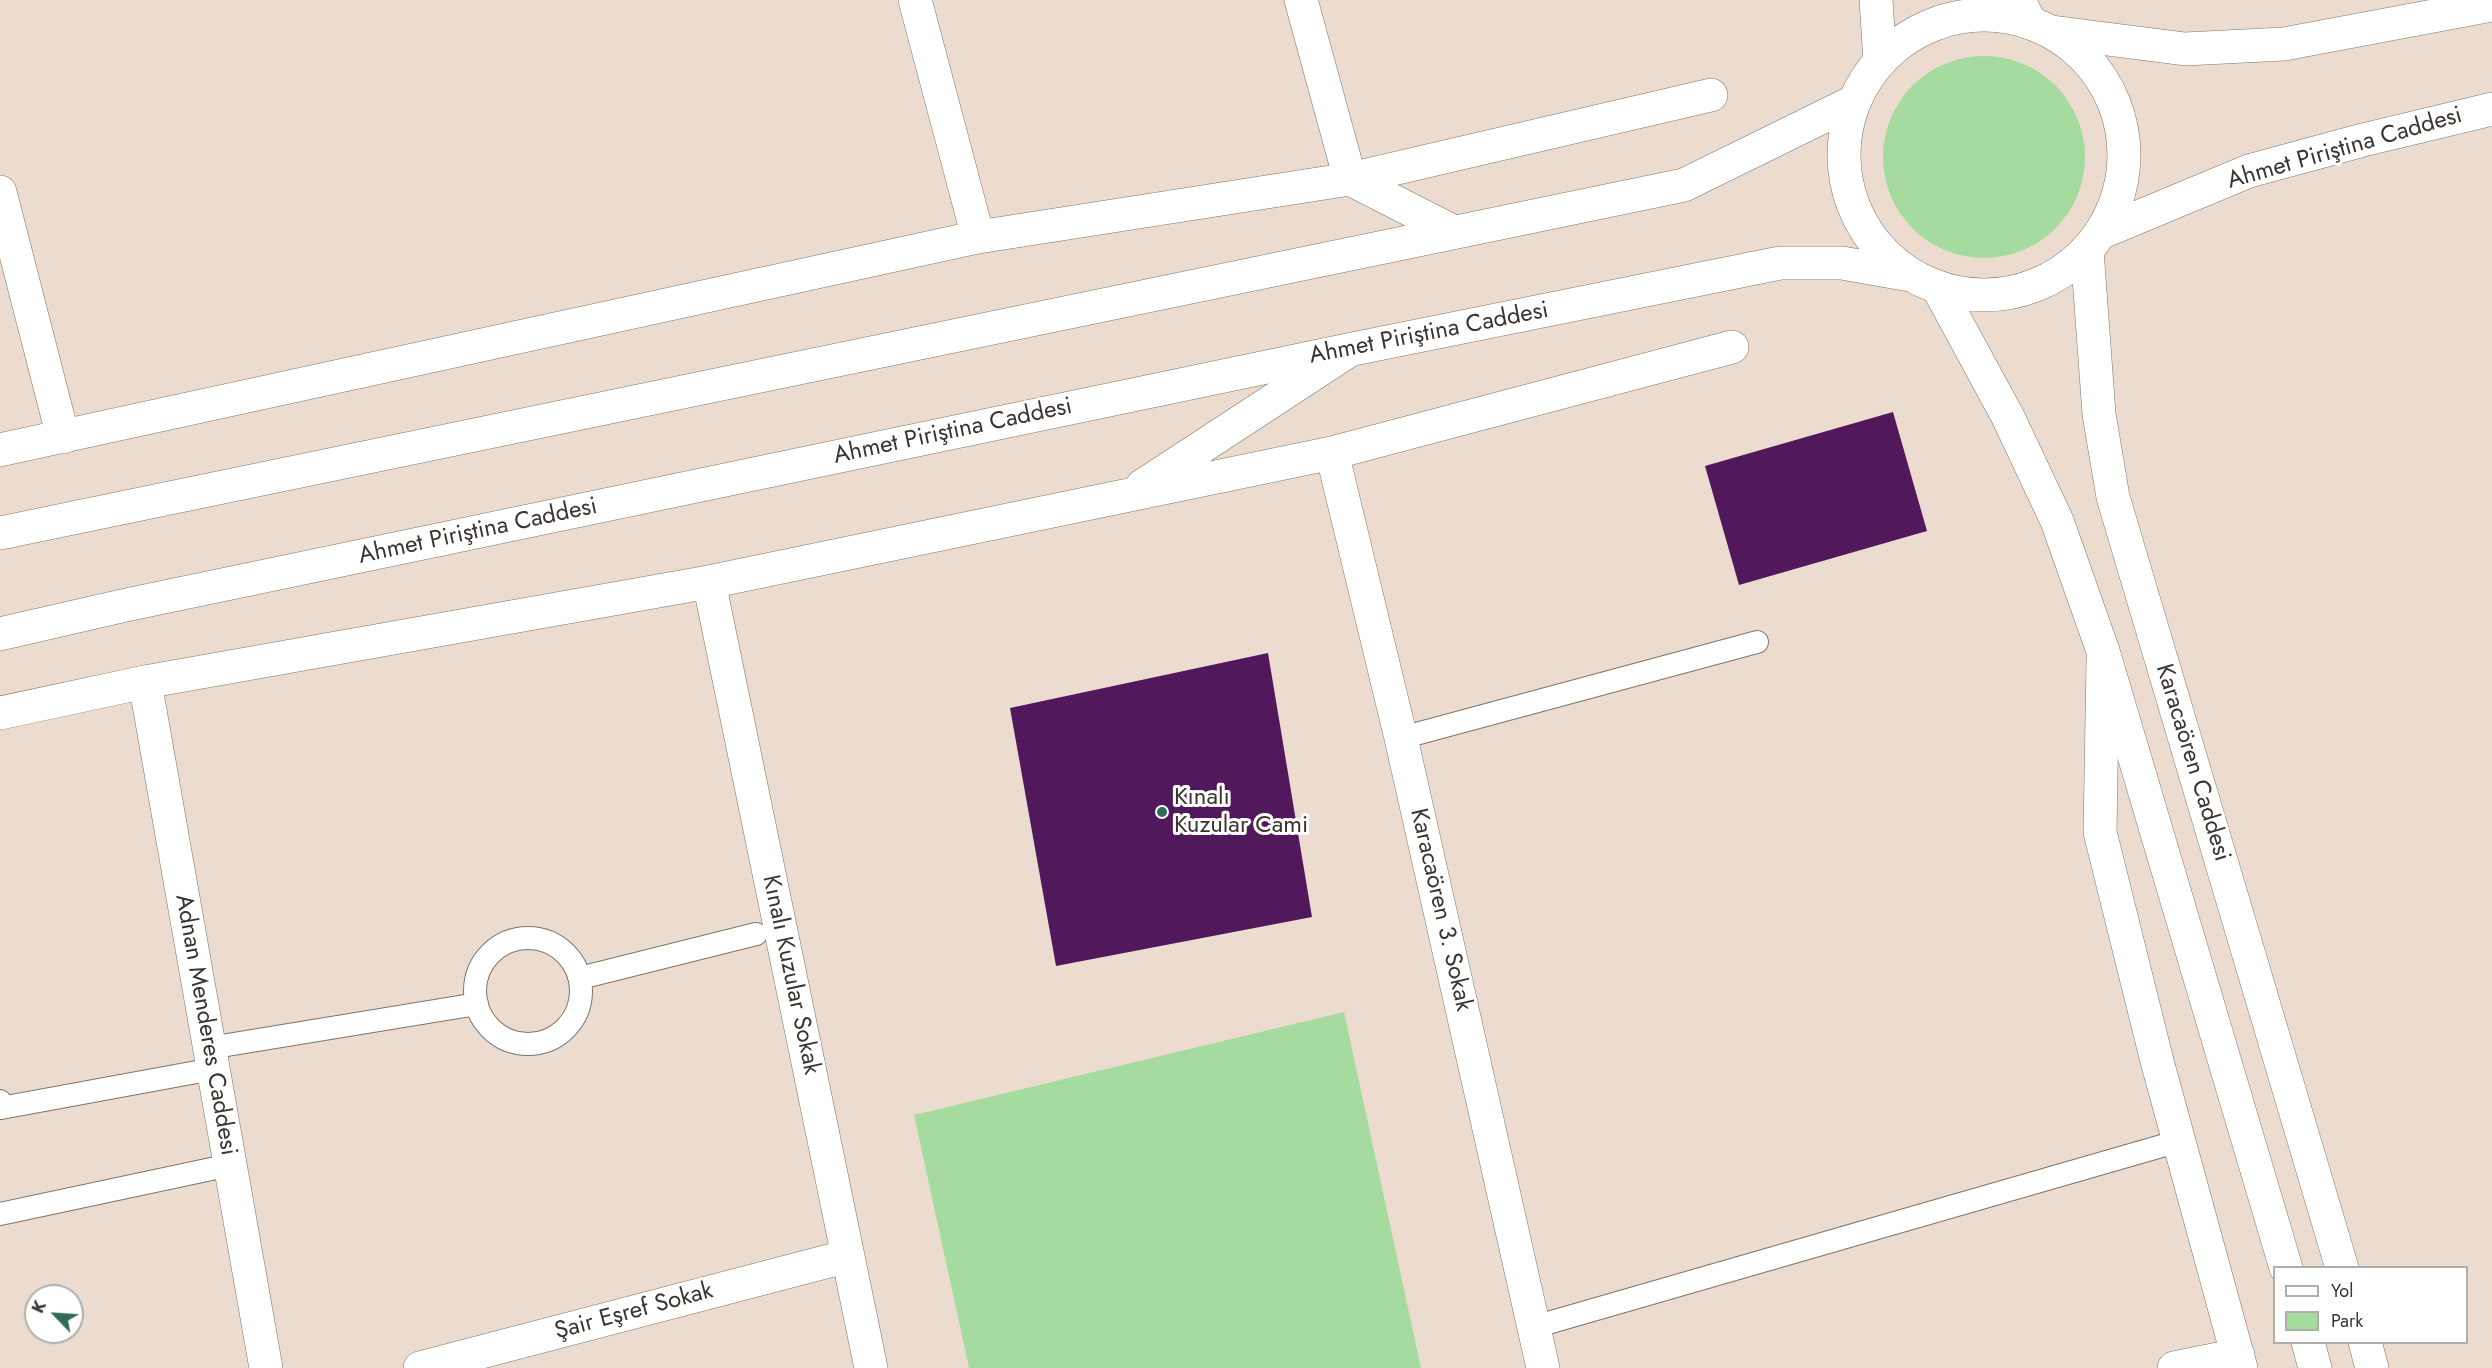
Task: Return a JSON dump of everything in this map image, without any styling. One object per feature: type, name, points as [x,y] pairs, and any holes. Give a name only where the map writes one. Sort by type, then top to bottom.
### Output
[{"type":"street","points":[[915,0],[978,237]]},
{"type":"street","points":[[1301,0],[1350,179],[1454,232]]},
{"type":"street","points":[[1876,0],[1880,61]]},
{"type":"street","name":"Ahmet Piriştina Caddesi","points":[[1924,281],[1890,260],[1873,242],[1860,221],[1850,198],[1845,173],[1844,149],[1847,124],[1855,101],[1880,61],[1900,42],[1924,29],[1949,20],[1976,15],[2033,18],[2185,49],[2284,44],[2492,5]]},
{"type":"street","name":"Ahmet Piriştina Caddesi","points":[[0,634],[138,603],[1353,349],[1780,263],[1842,263],[1924,281],[1965,295],[1991,295],[2018,291],[2044,282],[2067,268],[2094,242],[2112,211],[2120,186],[2123,160],[2122,135],[2116,110],[2105,86],[2096,72],[2073,47],[2033,18]]},
{"type":"street","points":[[0,450],[978,237],[1350,179],[1711,95]]},
{"type":"street","points":[[0,533],[1684,185],[1855,101]]},
{"type":"street","name":"Ahmet Piriştina Caddesi","points":[[2094,242],[2249,171],[2362,140],[2492,109]]},
{"type":"street","points":[[0,192],[63,436]]},
{"type":"street","name":"Karacaören Caddesi","points":[[2094,242],[2099,414],[2113,497],[2341,1266]]},
{"type":"street","points":[[1924,281],[2008,417],[2057,521],[2103,651],[2285,1266]]},
{"type":"street","points":[[0,713],[145,682],[708,582],[1332,453],[1732,347]]},
{"type":"street","points":[[1128,495],[1353,349]]},
{"type":"street","name":"Karacaören 3. Sokak","points":[[1332,453],[1401,738],[1543,1368]]},
{"type":"street","name":"Kınalı Kuzular Sokak","points":[[708,582],[871,1368]]},
{"type":"street","points":[[2103,651],[2100,832],[2179,1141],[2240,1362],[2174,1368]]},
{"type":"street","name":"Adnan Menderes Caddesi","points":[[145,682],[266,1368]]},
{"type":"street","name":"Şair Eşref Sokak","points":[[420,1368],[848,1256]]},
{"type":"street","points":[[2309,1344],[2315,1368]]},
{"type":"street","points":[[2366,1344],[2372,1368]]},
{"type":"lane","points":[[1401,738],[1757,642]]},
{"type":"lane","points":[[580,978],[756,934]]},
{"type":"lane","points":[[532,938],[548,941],[574,962],[580,978],[581,994],[578,1011],[569,1025],[557,1036],[541,1043],[524,1044],[509,1040],[494,1031],[483,1019],[477,1004],[475,987],[479,971],[488,957],[500,946],[516,939],[532,938]]},
{"type":"lane","points":[[0,1101],[1,1108],[211,1058],[477,1004]]},
{"type":"lane","points":[[1534,1327],[2179,1141]]},
{"type":"lane","points":[[0,1214],[230,1165]]},
{"type":"green space","points":[[1984,56],[2004,58],[2023,64],[2040,73],[2062,93],[2077,118],[2083,137],[2085,157],[2083,177],[2077,196],[2068,213],[2048,235],[2023,250],[2004,256],[1984,258],[1964,256],[1945,250],[1928,241],[1906,221],[1891,196],[1885,177],[1883,157],[1885,137],[1891,118],[1900,101],[1920,79],[1945,64],[1964,58]]},
{"type":"green space","points":[[1344,1012],[1421,1368],[969,1368],[914,1115]]},
{"type":"building","points":[[1893,412],[1927,531],[1739,585],[1705,466]]},
{"type":"building","name":"Kınalı Kuzular Cami","points":[[1268,653],[1312,917],[1056,966],[1010,708]]},
{"type":"place","name":"Kınalı Kuzular Cami","points":[[1162,812]]}]
